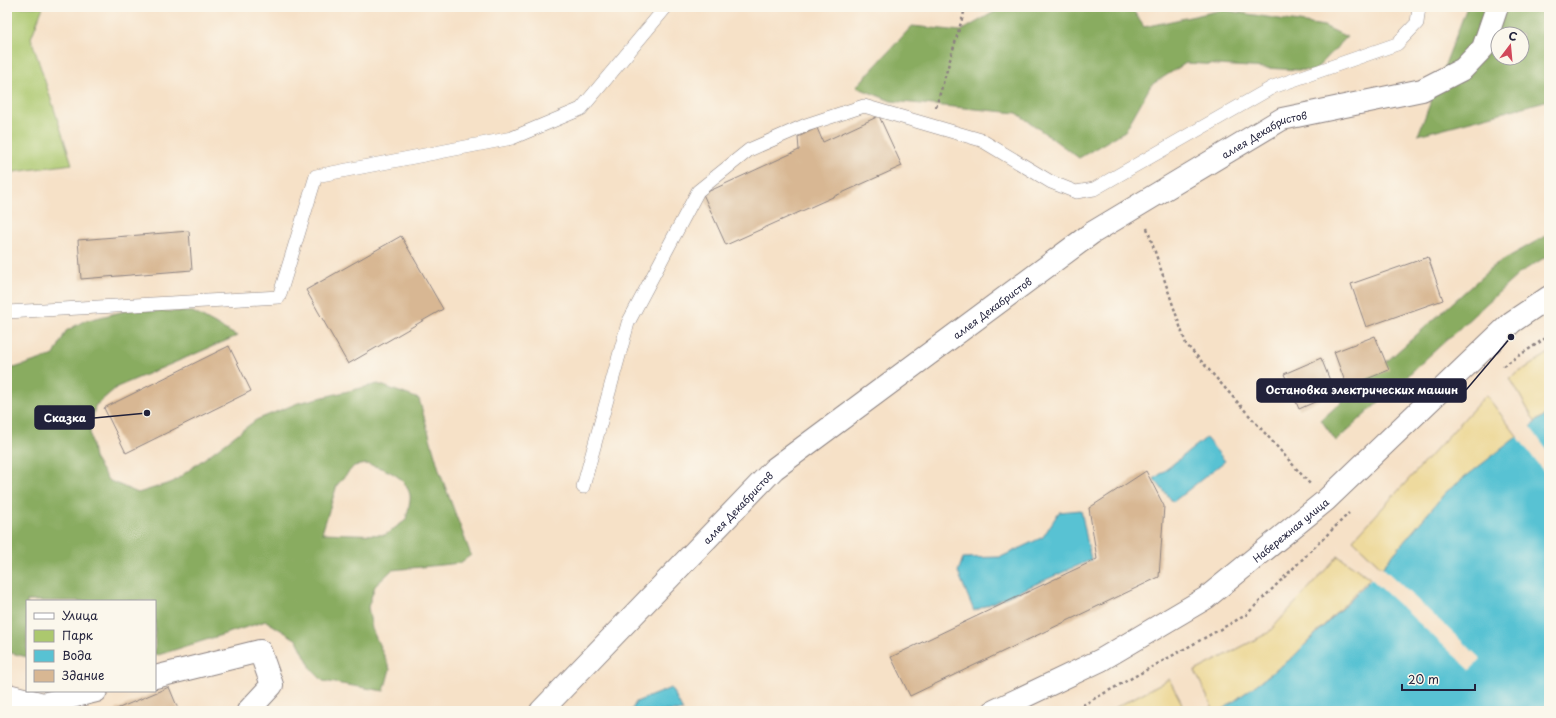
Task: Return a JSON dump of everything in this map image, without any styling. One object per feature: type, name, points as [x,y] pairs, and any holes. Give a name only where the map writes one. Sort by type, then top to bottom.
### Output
[{"type":"street","name":"аллея Декабристов","points":[[541,711],[774,469],[1092,233],[1282,119],[1422,90],[1463,69],[1483,48],[1497,7]]},
{"type":"street","name":"Набережная улица","points":[[994,711],[1101,660],[1206,598],[1325,501],[1512,322],[1549,298]]},
{"type":"street","points":[[156,677],[260,651],[272,685],[248,711]]},
{"type":"street","points":[[7,694],[43,704],[92,692]]},
{"type":"lane","points":[[7,312],[278,297],[316,176],[512,138],[581,109],[666,7]]},
{"type":"lane","points":[[583,488],[628,323],[698,191],[750,150],[806,125],[864,106],[981,140],[1051,182],[1076,192],[1094,189],[1273,87],[1397,44],[1417,24],[1419,7]]},
{"type":"path","points":[[930,126],[965,9],[970,7]]},
{"type":"path","points":[[1139,205],[1186,344],[1325,501]]},
{"type":"green space","points":[[7,7],[43,7],[31,38],[72,164],[14,172],[7,180]]},
{"type":"green space","points":[[1003,7],[1131,7],[1144,27],[1222,10],[1324,26],[1347,37],[1314,71],[1186,63],[1151,85],[1125,131],[1079,158],[1017,113],[891,101],[856,87],[912,26],[961,31]]},
{"type":"green space","points":[[1467,7],[1549,7],[1549,100],[1418,135]]},
{"type":"green space","points":[[1549,234],[1549,255],[1521,272],[1336,441],[1321,420],[1496,264]]},
{"type":"green space","points":[[129,310],[193,312],[237,336],[117,387],[95,406],[90,433],[94,458],[108,480],[138,493],[173,482],[256,420],[298,403],[378,384],[419,399],[440,473],[471,555],[460,563],[392,570],[375,586],[368,607],[372,629],[390,669],[384,691],[323,681],[312,670],[297,640],[266,621],[156,656],[156,600],[26,600],[26,657],[7,652],[7,365],[14,368],[54,355],[66,331],[84,321]],"holes":[[[366,464],[387,470],[399,477],[404,482],[410,495],[406,520],[385,535],[322,533],[337,485],[354,466]]]},
{"type":"sand","points":[[1549,353],[1549,412],[1535,422],[1510,378]]},
{"type":"sand","points":[[1486,395],[1518,437],[1446,492],[1382,568],[1353,540]]},
{"type":"sand","points":[[1338,556],[1370,578],[1292,658],[1221,711],[1214,711],[1195,671],[1268,633]]},
{"type":"sand","points":[[1169,679],[1186,711],[1109,711]]},
{"type":"water","points":[[1549,412],[1549,711],[1221,711],[1292,658],[1382,568],[1446,492]]},
{"type":"water","points":[[1206,438],[1225,461],[1173,502],[1154,479]]},
{"type":"water","points":[[1081,510],[1091,560],[974,611],[958,572],[963,558],[1001,557],[1043,537],[1059,512]]},
{"type":"water","points":[[671,688],[683,711],[631,711],[636,702]]},
{"type":"pier","points":[[1529,425],[1549,453],[1549,479],[1517,436]]},
{"type":"pier","points":[[1381,566],[1481,659],[1470,670],[1369,577]]},
{"type":"building","points":[[879,116],[902,166],[726,245],[703,194],[799,150],[798,137],[817,128],[823,142]]},
{"type":"building","points":[[189,231],[192,270],[81,279],[78,240]]},
{"type":"building","points":[[401,236],[443,309],[348,364],[306,290]]},
{"type":"building","points":[[1428,257],[1443,300],[1366,327],[1351,284]]},
{"type":"building","points":[[1375,336],[1389,370],[1347,387],[1334,352]]},
{"type":"building","points":[[229,346],[251,391],[126,453],[104,408]]},
{"type":"building","points":[[1321,358],[1335,393],[1299,409],[1284,374]]},
{"type":"building","points":[[1146,471],[1164,506],[1159,577],[910,696],[891,657],[1097,559],[1089,508]]},
{"type":"building","points":[[169,687],[179,711],[112,711]]},
{"type":"place","name":"Остановка электрических машин","points":[[1511,337]]},
{"type":"place","name":"Сказка","points":[[147,413]]}]
